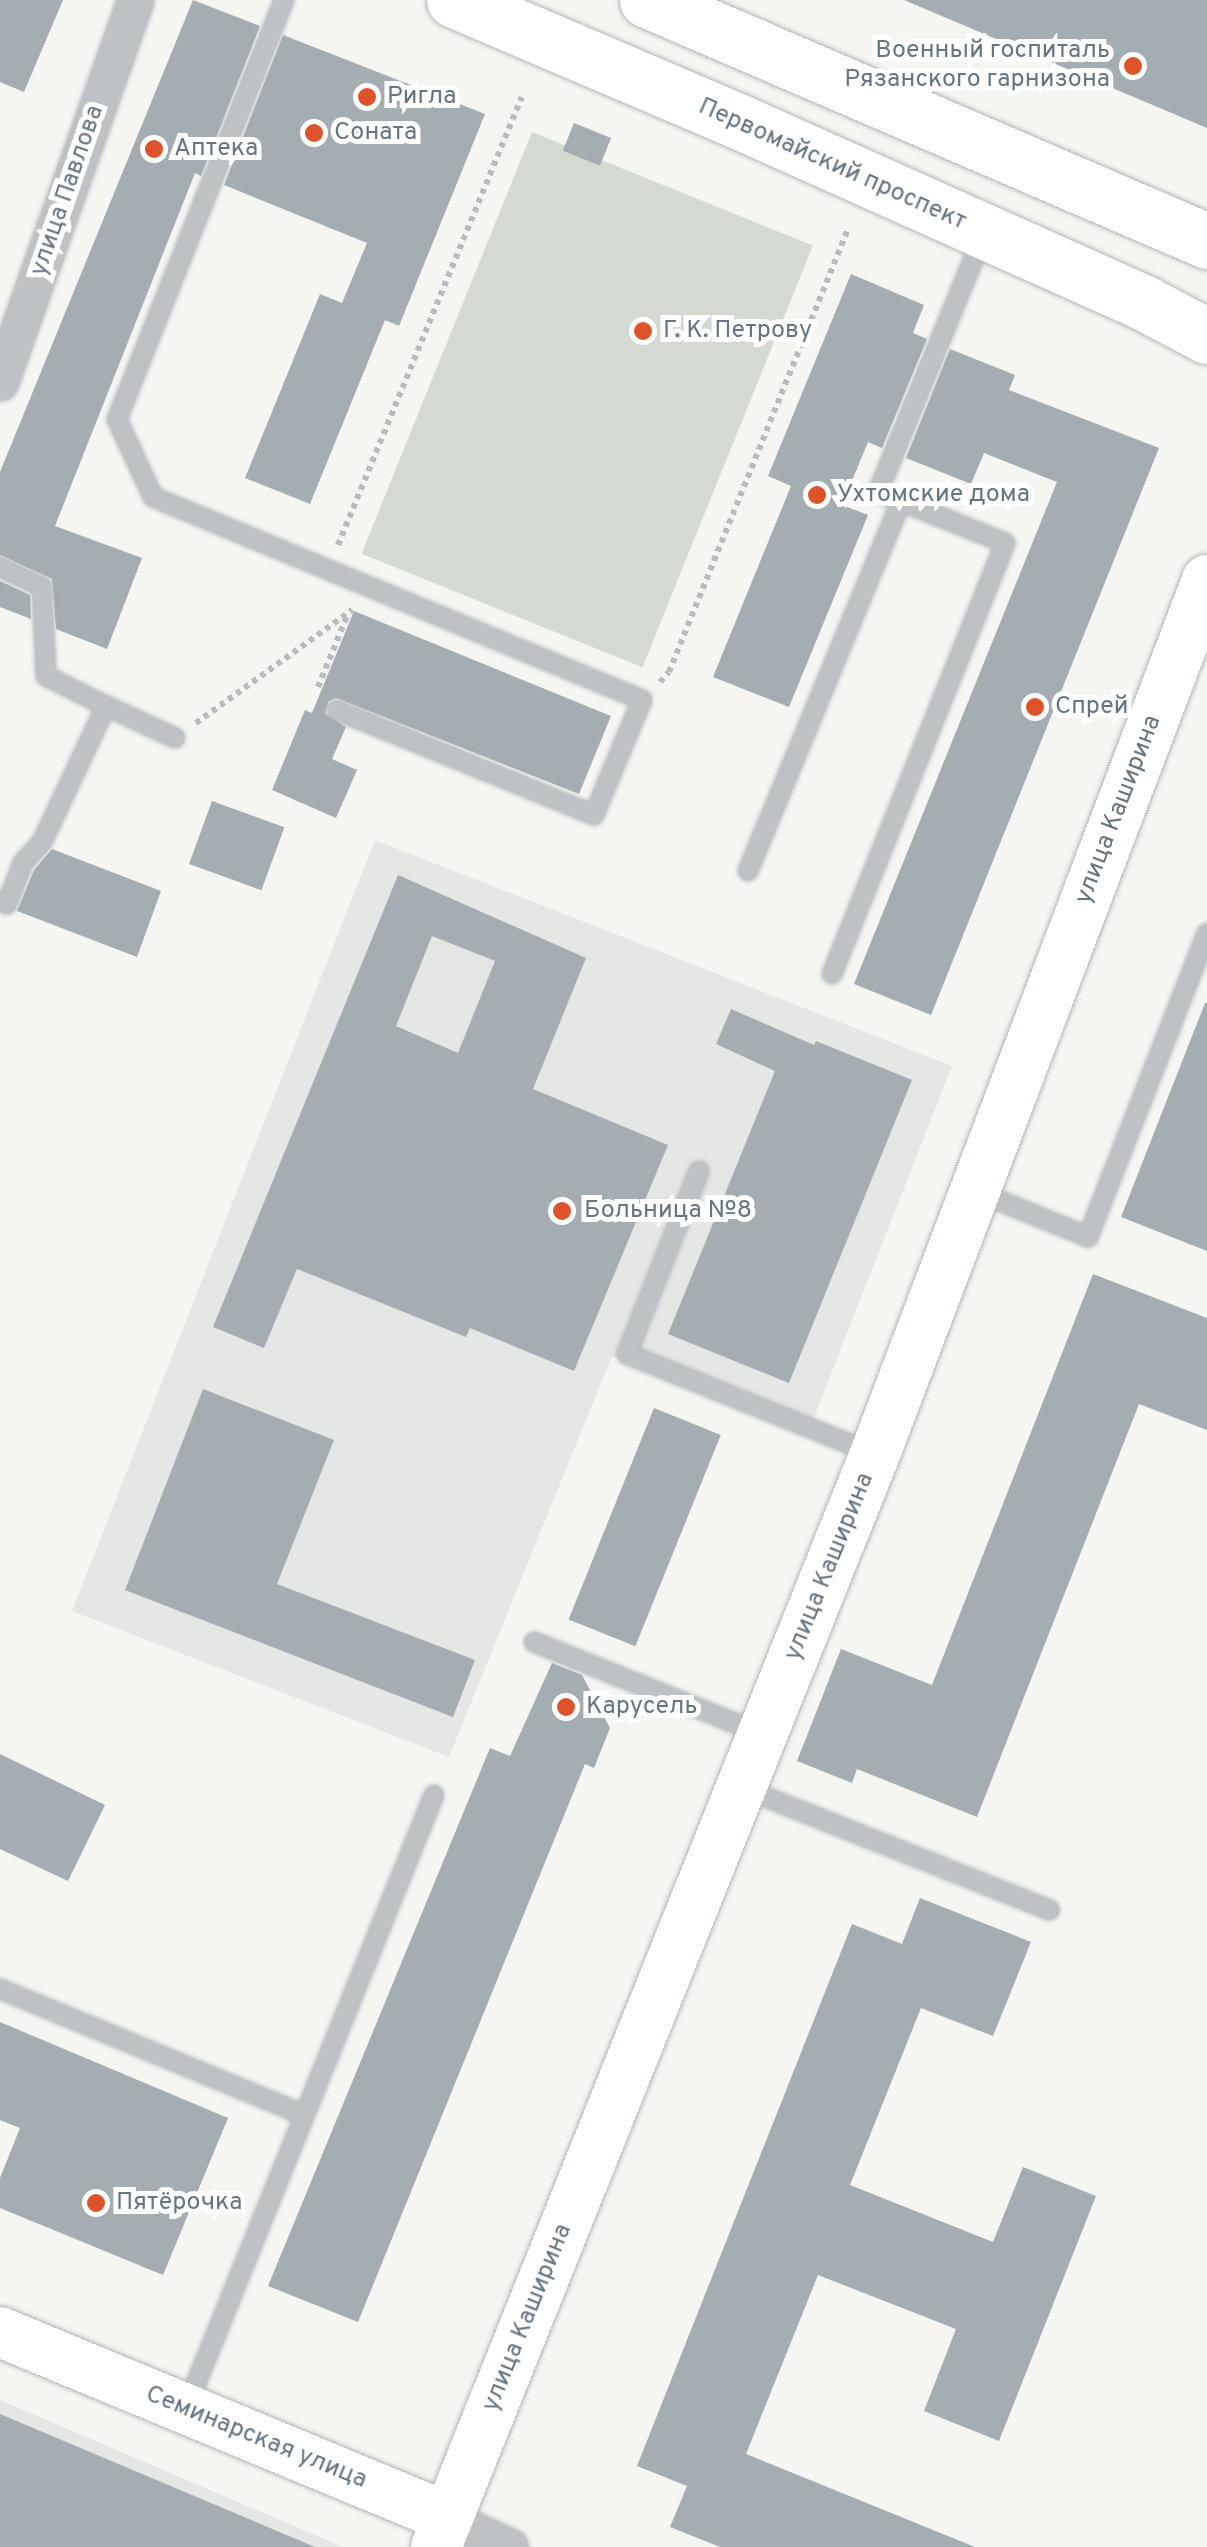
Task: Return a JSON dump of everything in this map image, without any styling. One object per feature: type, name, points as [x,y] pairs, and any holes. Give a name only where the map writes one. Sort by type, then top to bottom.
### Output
[{"type":"main road","name":"Первомайский проспект","points":[[454,0],[740,122],[1146,304],[1207,336]]},
{"type":"main road","points":[[669,4],[1207,241]]},
{"type":"main road","name":"улица Каширина","points":[[442,2532],[875,1454],[1207,580]]},
{"type":"main road","name":"Семинарская улица","points":[[0,2332],[186,2409],[442,2532]]},
{"type":"street","name":"улица Павлова","points":[[0,382],[7,345],[135,0]]},
{"type":"street","name":"Семинарская улица","points":[[442,2532],[510,2547]]},
{"type":"lane","points":[[284,0],[116,420],[153,497],[642,700],[594,815],[338,710]]},
{"type":"lane","points":[[832,974],[1005,543],[878,492],[984,234]]},
{"type":"lane","points":[[748,871],[901,501]]},
{"type":"lane","points":[[0,567],[42,586],[46,676],[175,738]]},
{"type":"lane","points":[[0,902],[7,904],[23,862],[42,842],[106,706]]},
{"type":"lane","points":[[973,1190],[1088,1237],[1207,933]]},
{"type":"lane","points":[[698,1171],[627,1354],[875,1454]]},
{"type":"lane","points":[[534,1642],[764,1735]]},
{"type":"lane","points":[[743,1788],[1050,1910]]},
{"type":"lane","points":[[186,2409],[434,1795]]},
{"type":"lane","points":[[0,1989],[304,2115]]},
{"type":"path","points":[[328,569],[522,97]]},
{"type":"path","points":[[642,700],[669,672],[847,232]]},
{"type":"path","points":[[313,699],[361,582]]},
{"type":"path","points":[[175,738],[380,590]]},
{"type":"shaded area","points":[[532,132],[813,246],[642,667],[362,554]]},
{"type":"shaded area","name":"Больница №8","points":[[375,840],[952,1066],[807,1435],[612,1356],[449,1757],[72,1611]]},
{"type":"shaded area","points":[[0,2400],[343,2547],[0,2547]]},
{"type":"building","points":[[0,0],[63,0],[24,92],[0,82]]},
{"type":"building","points":[[193,0],[260,26],[201,176],[195,173],[55,526],[142,558],[107,649],[56,629],[52,579],[0,555],[0,472]]},
{"type":"building","name":"Военный госпиталь Рязанского гарнизона","points":[[904,0],[1207,0],[1207,128]]},
{"type":"building","points":[[283,35],[485,114],[399,326],[385,320],[310,504],[245,478],[320,294],[342,303],[367,243],[224,185]]},
{"type":"building","points":[[574,123],[611,138],[600,166],[563,151]]},
{"type":"building","name":"Ухтомские дома","points":[[851,274],[924,305],[913,333],[927,339],[882,448],[868,442],[842,505],[868,515],[789,707],[713,677],[791,486],[768,476]]},
{"type":"building","points":[[950,349],[1015,375],[1009,390],[1159,448],[931,1015],[854,984],[1057,482],[984,453],[971,484],[906,458]]},
{"type":"building","points":[[0,581],[30,595],[31,619],[0,607]]},
{"type":"building","points":[[354,611],[611,716],[579,794],[336,698],[329,701],[325,713],[346,727],[332,759],[357,770],[336,818],[272,790],[305,710],[312,713]]},
{"type":"building","points":[[212,801],[284,827],[261,890],[189,864]]},
{"type":"building","points":[[52,849],[161,891],[137,957],[17,911],[34,870]]},
{"type":"building","points":[[398,875],[586,958],[533,1089],[668,1145],[574,1371],[470,1328],[466,1337],[297,1269],[264,1348],[213,1327]],"holes":[[[432,936],[495,961],[458,1053],[396,1026]]]},
{"type":"building","points":[[1207,1003],[1207,1251],[1121,1217]]},
{"type":"building","points":[[731,1009],[814,1045],[816,1041],[912,1080],[789,1383],[668,1334],[775,1071],[716,1044]]},
{"type":"building","points":[[1093,1274],[1207,1318],[1207,1430],[1139,1404],[977,1817],[857,1769],[852,1783],[797,1761],[841,1649],[932,1685]]},
{"type":"building","points":[[203,1389],[334,1440],[277,1584],[475,1660],[453,1717],[125,1590]]},
{"type":"building","points":[[654,1408],[721,1435],[635,1646],[569,1619]]},
{"type":"building","points":[[552,1663],[582,1675],[610,1728],[594,1768],[585,1764],[358,2322],[268,2286],[490,1748],[510,1756]]},
{"type":"building","points":[[0,1754],[105,1805],[68,1881],[0,1849]]},
{"type":"building","points":[[920,1898],[1031,1942],[993,2036],[921,2008],[850,2185],[993,2242],[1023,2167],[1096,2196],[999,2441],[924,2411],[956,2329],[818,2275],[746,2454],[975,2547],[720,2547],[670,2527],[687,2486],[637,2466],[852,1924],[902,1944]]},
{"type":"building","points":[[0,2022],[228,2118],[163,2275],[0,2208],[0,2178],[20,2128],[0,2120]]},
{"type":"building","points":[[0,2414],[315,2547],[0,2547]]},
{"type":"place","name":"Военный госпиталь Рязанского гарнизона","points":[[1133,66]]},
{"type":"place","name":"Ригла","points":[[367,97]]},
{"type":"place","name":"Соната","points":[[314,133]]},
{"type":"place","name":"Аптека","points":[[154,149]]},
{"type":"place","name":"Г. К. Петрову","points":[[643,331]]},
{"type":"place","name":"Ухтомские дома","points":[[817,495]]},
{"type":"place","name":"Спрей","points":[[1035,707]]},
{"type":"place","name":"Больница №8","points":[[562,1211]]},
{"type":"place","name":"Карусель","points":[[566,1707]]},
{"type":"place","name":"Пятёрочка","points":[[96,2203]]}]
